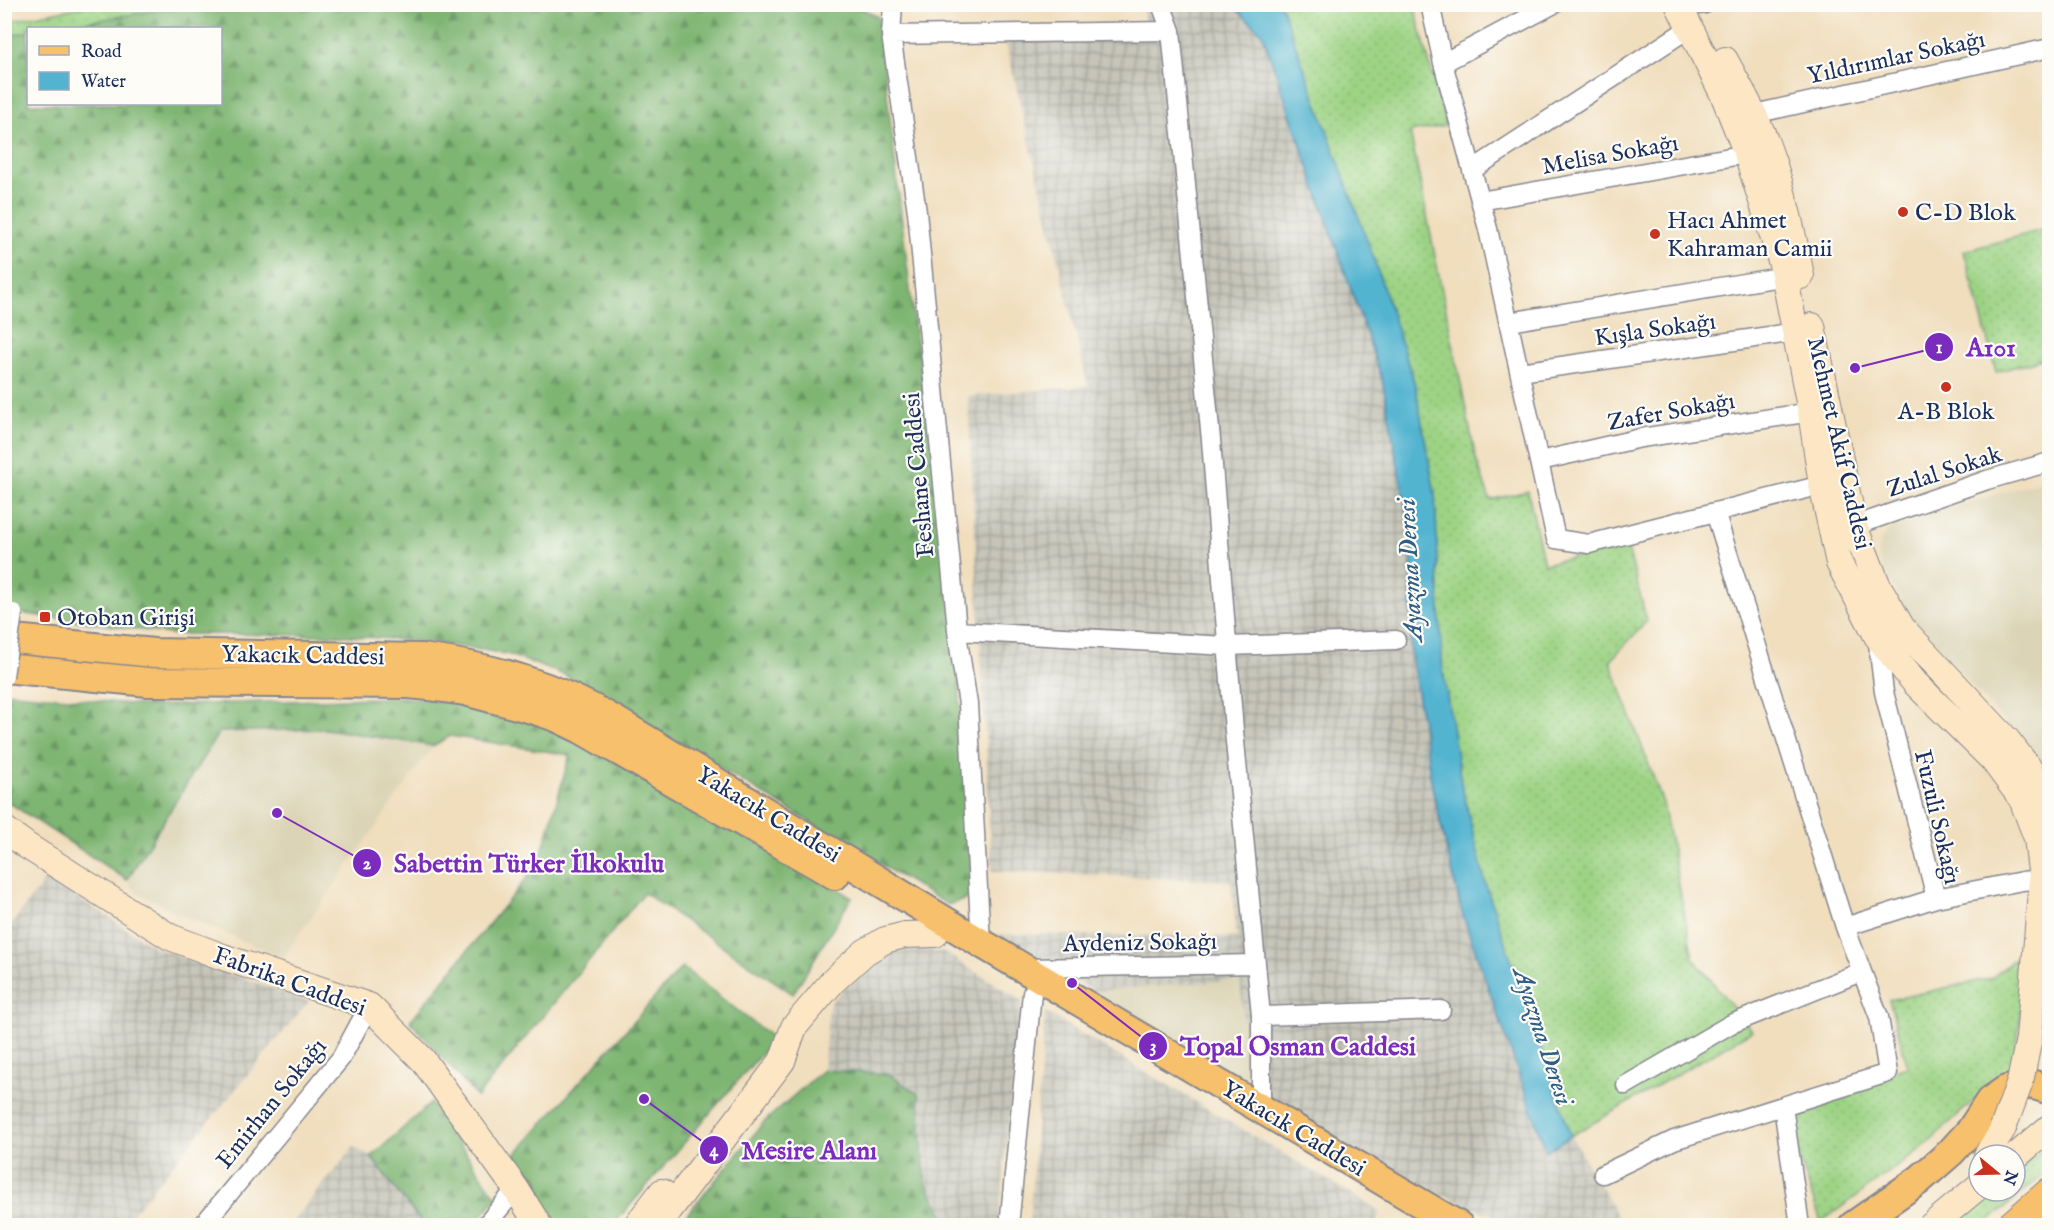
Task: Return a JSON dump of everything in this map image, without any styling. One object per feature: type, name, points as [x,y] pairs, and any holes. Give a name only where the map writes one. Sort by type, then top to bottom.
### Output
[{"type":"highway","points":[[2013,1226],[2049,1194]]},
{"type":"main road","name":"Mehmet Akif Caddesi","points":[[1694,9],[1754,114],[1769,149],[1786,205],[1804,327],[1811,412],[1822,485],[1839,563],[1877,636],[1915,683],[2031,795],[2049,825]]},
{"type":"main road","name":"Mehmet Akif Caddesi","points":[[1694,9],[1747,154],[1804,327],[1840,455],[1854,526],[1877,584],[1902,628],[1934,665],[2007,740],[2028,767],[2042,879],[2029,1038],[2020,1082],[2003,1128],[1994,1143]]},
{"type":"main road","points":[[1822,485],[1840,455]]},
{"type":"main road","name":"Yakacık Caddesi","points":[[9,625],[154,653],[422,658],[480,667],[536,682],[589,705],[981,943],[1028,981],[1421,1226]]},
{"type":"main road","name":"Yakacık Caddesi","points":[[4,668],[148,682],[408,684],[465,691],[556,717],[581,729],[935,934],[1028,981],[1261,1109],[1459,1226]]},
{"type":"main road","name":"Fabrika Caddesi","points":[[4,829],[170,937],[369,1006],[423,1060],[516,1189],[539,1226]]},
{"type":"main road","points":[[636,1226],[752,1075],[833,981],[865,952],[885,940],[905,935],[935,934]]},
{"type":"main road","points":[[657,1226],[782,1061],[794,1027]]},
{"type":"main road","points":[[1853,1226],[1919,1180],[1951,1152],[1971,1130],[1990,1101],[2006,1090],[2031,1084],[2049,1090]]},
{"type":"main road","points":[[2027,1146],[2049,1127]]},
{"type":"main road","points":[[1959,1202],[1967,1189]]},
{"type":"main road","points":[[1931,1226],[1967,1196]]},
{"type":"street","name":"Feshane Caddesi","points":[[893,4],[891,35],[917,212],[957,631],[968,704],[981,943]]},
{"type":"street","points":[[1161,4],[1171,31],[1211,440],[1227,646],[1261,1016],[1261,1109]]},
{"type":"street","points":[[1430,4],[1509,322],[1556,539],[1589,544],[1822,485]]},
{"type":"street","points":[[1443,63],[1554,4]]},
{"type":"street","points":[[1472,170],[1694,9]]},
{"type":"street","points":[[891,35],[1171,31]]},
{"type":"street","name":"Yıldırımlar Sokağı","points":[[1754,114],[2049,48]]},
{"type":"street","name":"Melisa Sokağı","points":[[1480,201],[1747,154]]},
{"type":"street","points":[[1509,322],[1786,276]]},
{"type":"street","name":"Kışla Sokağı","points":[[1520,372],[1804,327]]},
{"type":"street","name":"Zafer Sokağı","points":[[1540,461],[1641,438],[1811,412]]},
{"type":"street","name":"Zulal Sokak","points":[[1854,526],[1987,480],[2049,462]]},
{"type":"street","points":[[1603,1174],[1674,1140],[1888,1073],[1879,1017],[1845,927],[1715,512]]},
{"type":"street","points":[[4,676],[9,625]]},
{"type":"street","points":[[957,631],[1227,646],[1396,640]]},
{"type":"street","name":"Fuzuli Sokağı","points":[[1845,927],[1936,898],[1884,692],[1877,636]]},
{"type":"street","points":[[1884,692],[1915,683]]},
{"type":"street","points":[[1936,898],[2042,879]]},
{"type":"street","name":"Aydeniz Sokağı","points":[[1028,981],[1256,964]]},
{"type":"street","points":[[1626,1085],[1731,1024],[1861,972]]},
{"type":"street","points":[[1009,1226],[1011,1190],[1026,1071],[1028,981]]},
{"type":"street","name":"Emirhan Sokağı","points":[[202,1226],[341,1058],[369,1006]]},
{"type":"street","points":[[1261,1016],[1441,1010]]},
{"type":"street","points":[[1783,1106],[1800,1226]]},
{"type":"street","points":[[485,1226],[516,1189]]},
{"type":"shaded area","points":[[1141,5],[1232,5],[1262,33],[1382,379],[1412,542],[1411,654],[1546,1151],[1571,1136],[1623,1225],[1513,1225],[1387,1172],[1250,1087],[1240,980],[1093,991],[992,934],[1237,937],[1231,881],[992,871],[968,396],[1088,386],[1004,36],[1148,32]]},
{"type":"shaded area","points":[[2049,479],[2049,782],[2032,753],[1908,615],[1882,568],[1878,552],[1880,541],[1889,530],[1936,512]]},
{"type":"shaded area","points":[[326,729],[433,746],[283,957],[183,916],[131,887],[127,880],[219,732]]},
{"type":"shaded area","points":[[47,877],[154,947],[309,1001],[123,1225],[5,1225],[5,933]]},
{"type":"shaded area","points":[[910,946],[944,952],[1022,1001],[998,1225],[948,1223],[926,1183],[922,1150],[889,1074],[823,1070],[829,1005],[867,960]]},
{"type":"shaded area","points":[[1241,980],[1250,1087],[1093,991]]},
{"type":"shaded area","points":[[1045,1012],[1380,1211],[1377,1225],[1029,1225]]},
{"type":"shaded area","points":[[354,1147],[371,1157],[423,1225],[289,1226]]},
{"type":"green space","points":[[194,4],[854,4],[878,17],[913,315],[952,572],[973,897],[948,905],[565,675],[507,654],[430,642],[337,635],[171,634],[5,611],[5,36],[27,32],[27,105],[222,105],[222,27],[58,27]]},
{"type":"green space","points":[[91,5],[194,5],[58,27],[27,27],[27,32],[5,36],[4,22]]},
{"type":"green space","points":[[1278,5],[1414,5],[1446,126],[1410,132],[1476,459],[1490,500],[1528,491],[1544,564],[1627,545],[1647,621],[1610,661],[1663,803],[1693,958],[1752,1031],[1571,1136],[1486,886],[1461,783],[1442,664],[1435,494],[1415,385],[1375,262],[1282,8]]},
{"type":"green space","points":[[2049,228],[2049,357],[1996,372],[1964,251]]},
{"type":"green space","points":[[4,692],[152,706],[401,697],[486,705],[556,728],[852,897],[793,994],[644,893],[477,1097],[410,1021],[539,863],[570,755],[450,736],[433,746],[326,729],[219,732],[127,880],[5,800]]},
{"type":"green space","points":[[2029,946],[2016,1051],[2007,1080],[1983,1092],[1922,1148],[1821,1222],[1781,1104],[1908,1067],[1889,1000],[1992,978]]},
{"type":"green space","points":[[682,967],[774,1039],[613,1225],[553,1225],[512,1158]]},
{"type":"green space","points":[[823,1070],[889,1074],[919,1095],[926,1183],[948,1223],[953,1225],[678,1225],[765,1121]]},
{"type":"green space","points":[[431,1103],[497,1198],[473,1225],[423,1225],[371,1157]]},
{"type":"green space","points":[[2049,1144],[2049,1170],[2027,1189],[2027,1163]]},
{"type":"green space","points":[[1979,1203],[2010,1203],[1984,1225],[1951,1226]]},
{"type":"water","points":[[1232,5],[1278,5],[1282,8],[1375,262],[1415,385],[1435,494],[1442,664],[1461,783],[1486,886],[1571,1136],[1546,1151],[1462,913],[1433,792],[1411,654],[1412,542],[1382,379],[1262,33]]},
{"type":"place","name":"C-D Blok","points":[[1903,212]]},
{"type":"place","name":"Hacı Ahmet Kahraman Camii","points":[[1655,234]]},
{"type":"place","name":"A101","points":[[1855,368]]},
{"type":"place","name":"A-B Blok","points":[[1946,387]]},
{"type":"place","name":"Otoban Girişi","points":[[45,617]]},
{"type":"place","name":"Sabettin Türker İlkokulu","points":[[277,813]]},
{"type":"place","name":"Topal Osman Caddesi","points":[[1072,983]]},
{"type":"place","name":"Mesire Alanı","points":[[644,1099]]},
{"type":"water label","name":"Ayazma Deresi","points":[[1409,570]]},
{"type":"water label","name":"Ayazma Deresi","points":[[1544,1036]]}]
